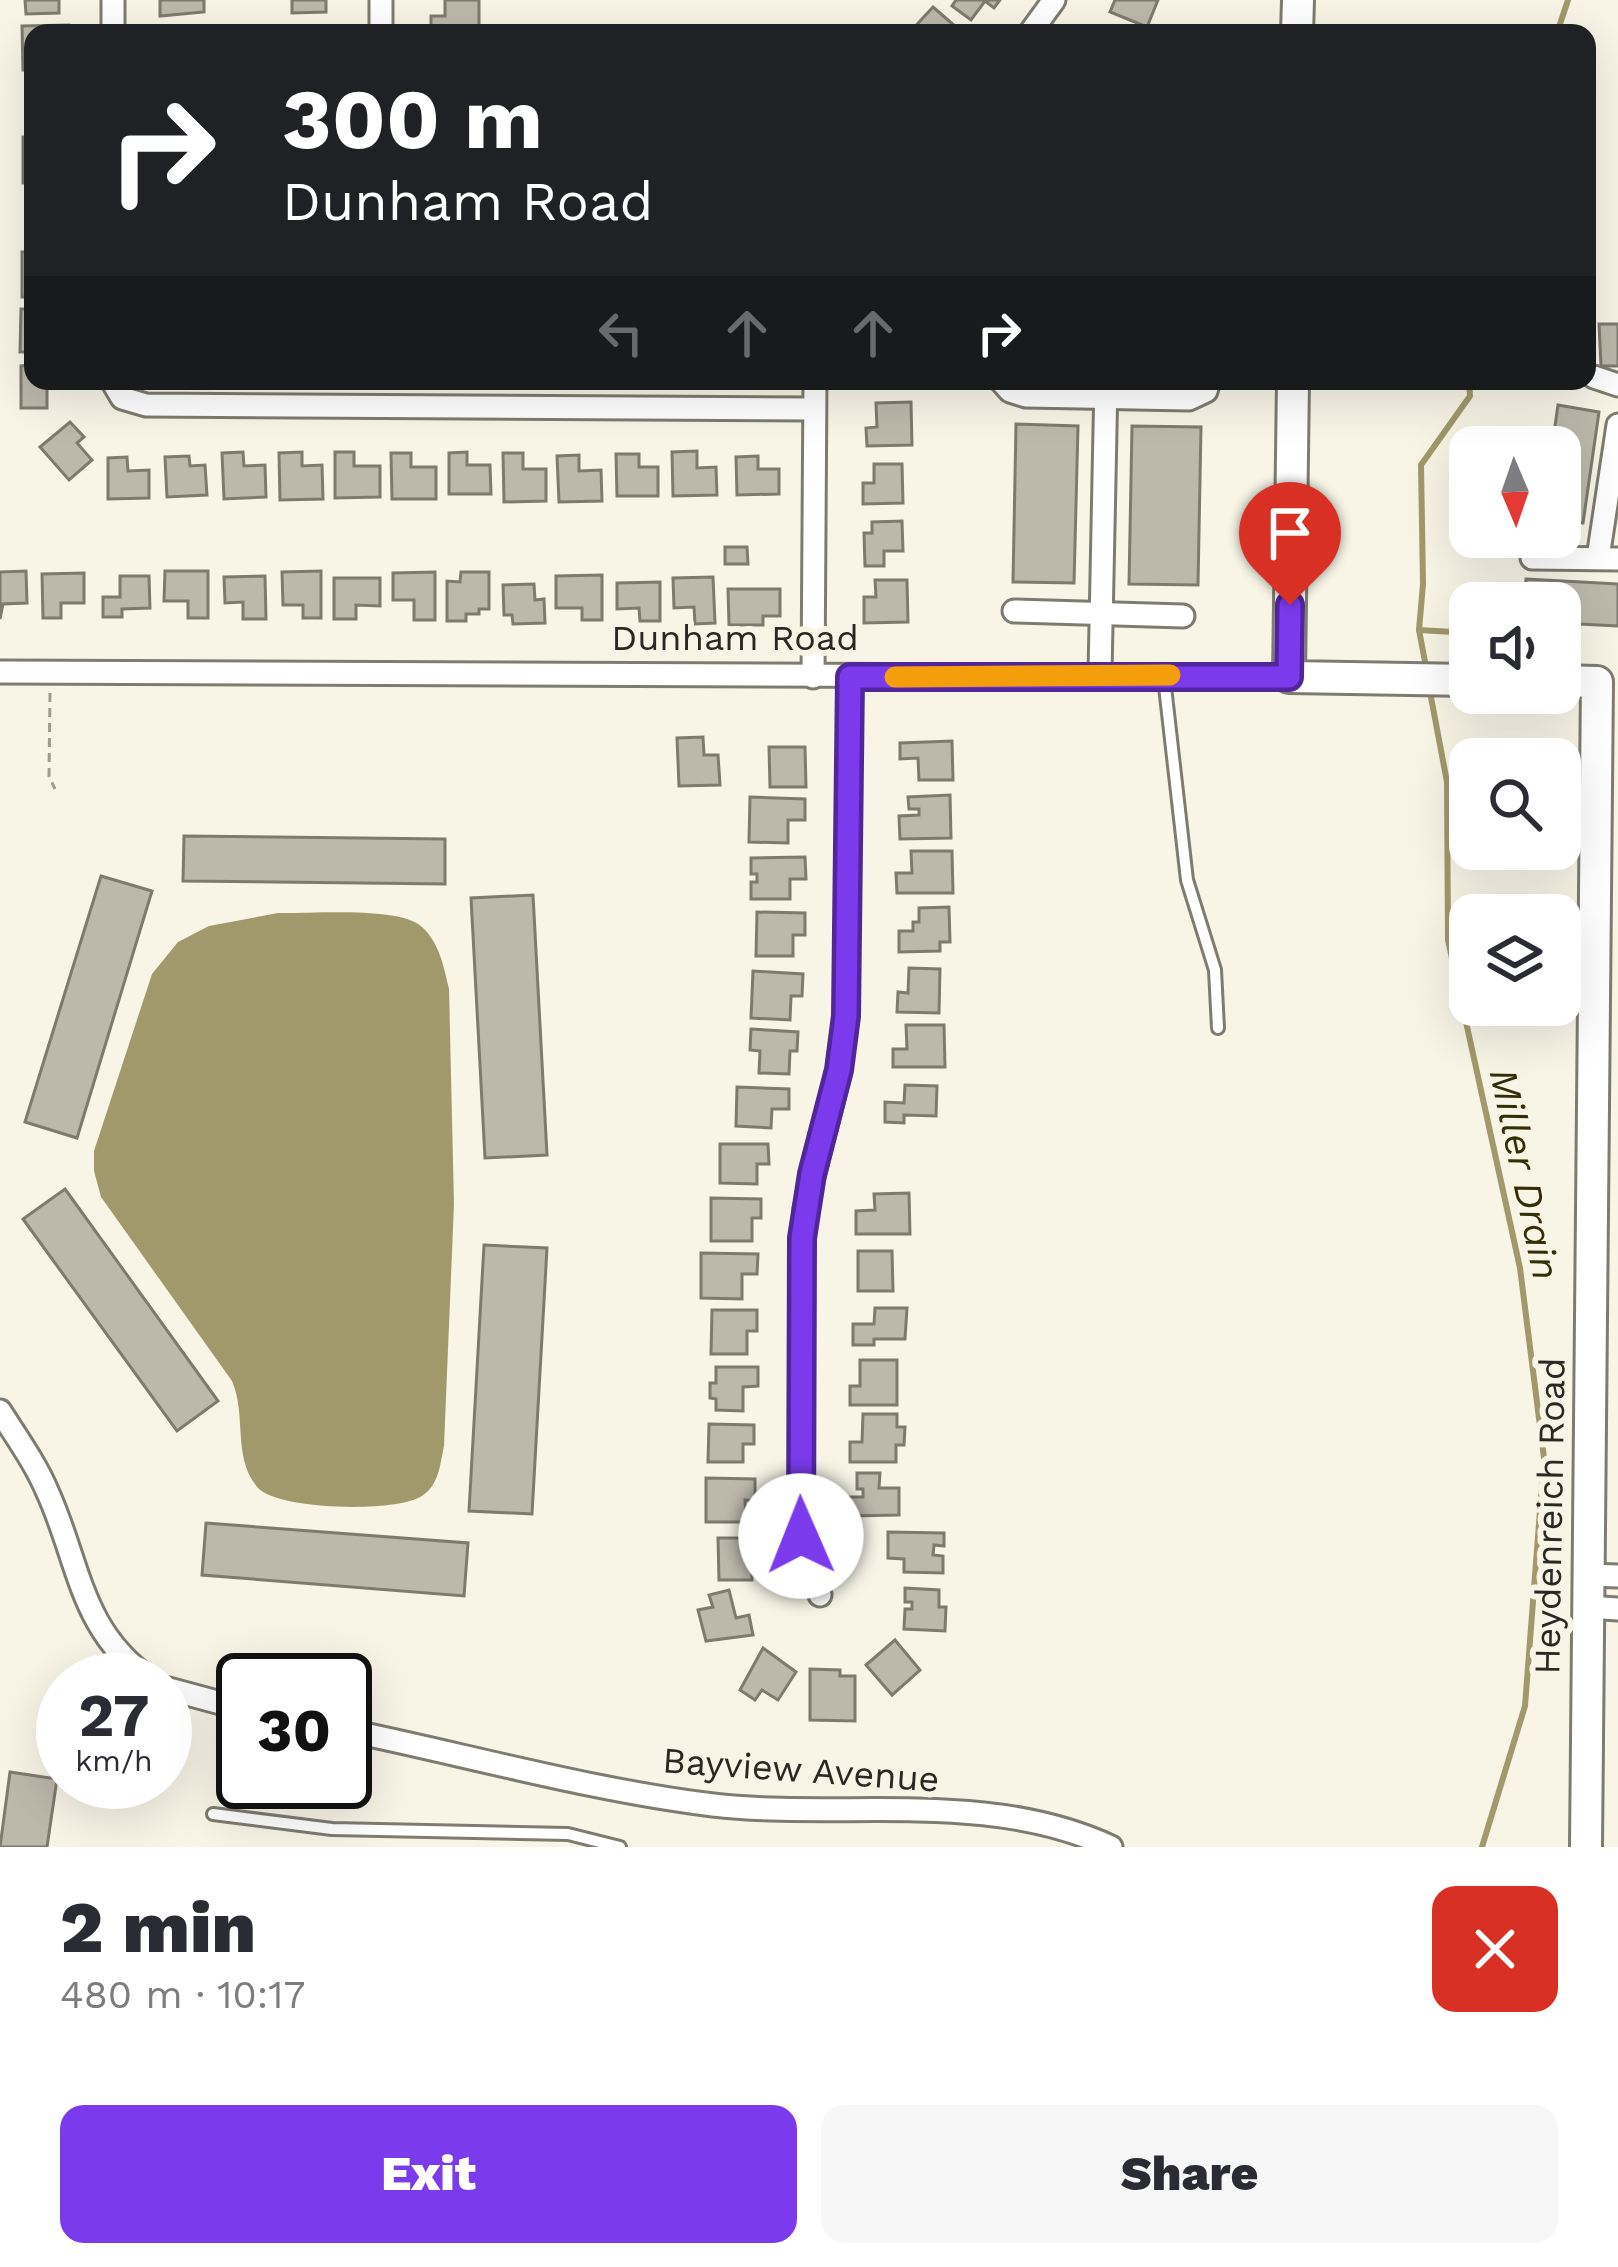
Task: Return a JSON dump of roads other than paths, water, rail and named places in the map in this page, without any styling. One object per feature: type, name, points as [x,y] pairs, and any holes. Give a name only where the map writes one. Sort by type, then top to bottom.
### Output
[{"type":"street","points":[[119,390],[146,405],[381,393],[814,410]]},
{"type":"street","points":[[813,677],[815,390]]},
{"type":"street","points":[[1009,390],[1026,396],[1095,390]]},
{"type":"street","points":[[1100,674],[1106,390]]},
{"type":"street","points":[[1114,390],[1189,400],[1206,390]]},
{"type":"street","points":[[1289,677],[1293,390]]},
{"type":"street","points":[[1608,558],[1618,425]]},
{"type":"street","points":[[1014,611],[1184,616]]},
{"type":"street","name":"Dunham Road","points":[[0,672],[1449,679]]},
{"type":"street","points":[[820,1595],[801,1536],[800,1281],[805,1209],[835,1090],[846,1016],[850,677]]},
{"type":"street","name":"Heydenreich Road","points":[[1586,1847],[1603,1608],[1607,682]]},
{"type":"street","points":[[0,1411],[50,1495],[86,1606],[122,1653]]},
{"type":"street","name":"Bayview Avenue","points":[[372,1736],[677,1800],[1021,1817],[1084,1834],[1111,1847]]},
{"type":"lane","points":[[1163,675],[1187,880],[1215,970],[1218,1028]]},
{"type":"lane","points":[[213,1814],[332,1829],[568,1834],[620,1847]]},
{"type":"waterway","name":"Miller Drain","points":[[1560,24],[1568,0]]},
{"type":"waterway","name":"Miller Drain","points":[[1426,667],[1419,630],[1421,465],[1470,390]]},
{"type":"waterway","points":[[1419,630],[1449,632]]},
{"type":"waterway","name":"Miller Drain","points":[[1430,692],[1447,782],[1448,940],[1520,1268],[1544,1458],[1525,1706],[1482,1847]]}]
